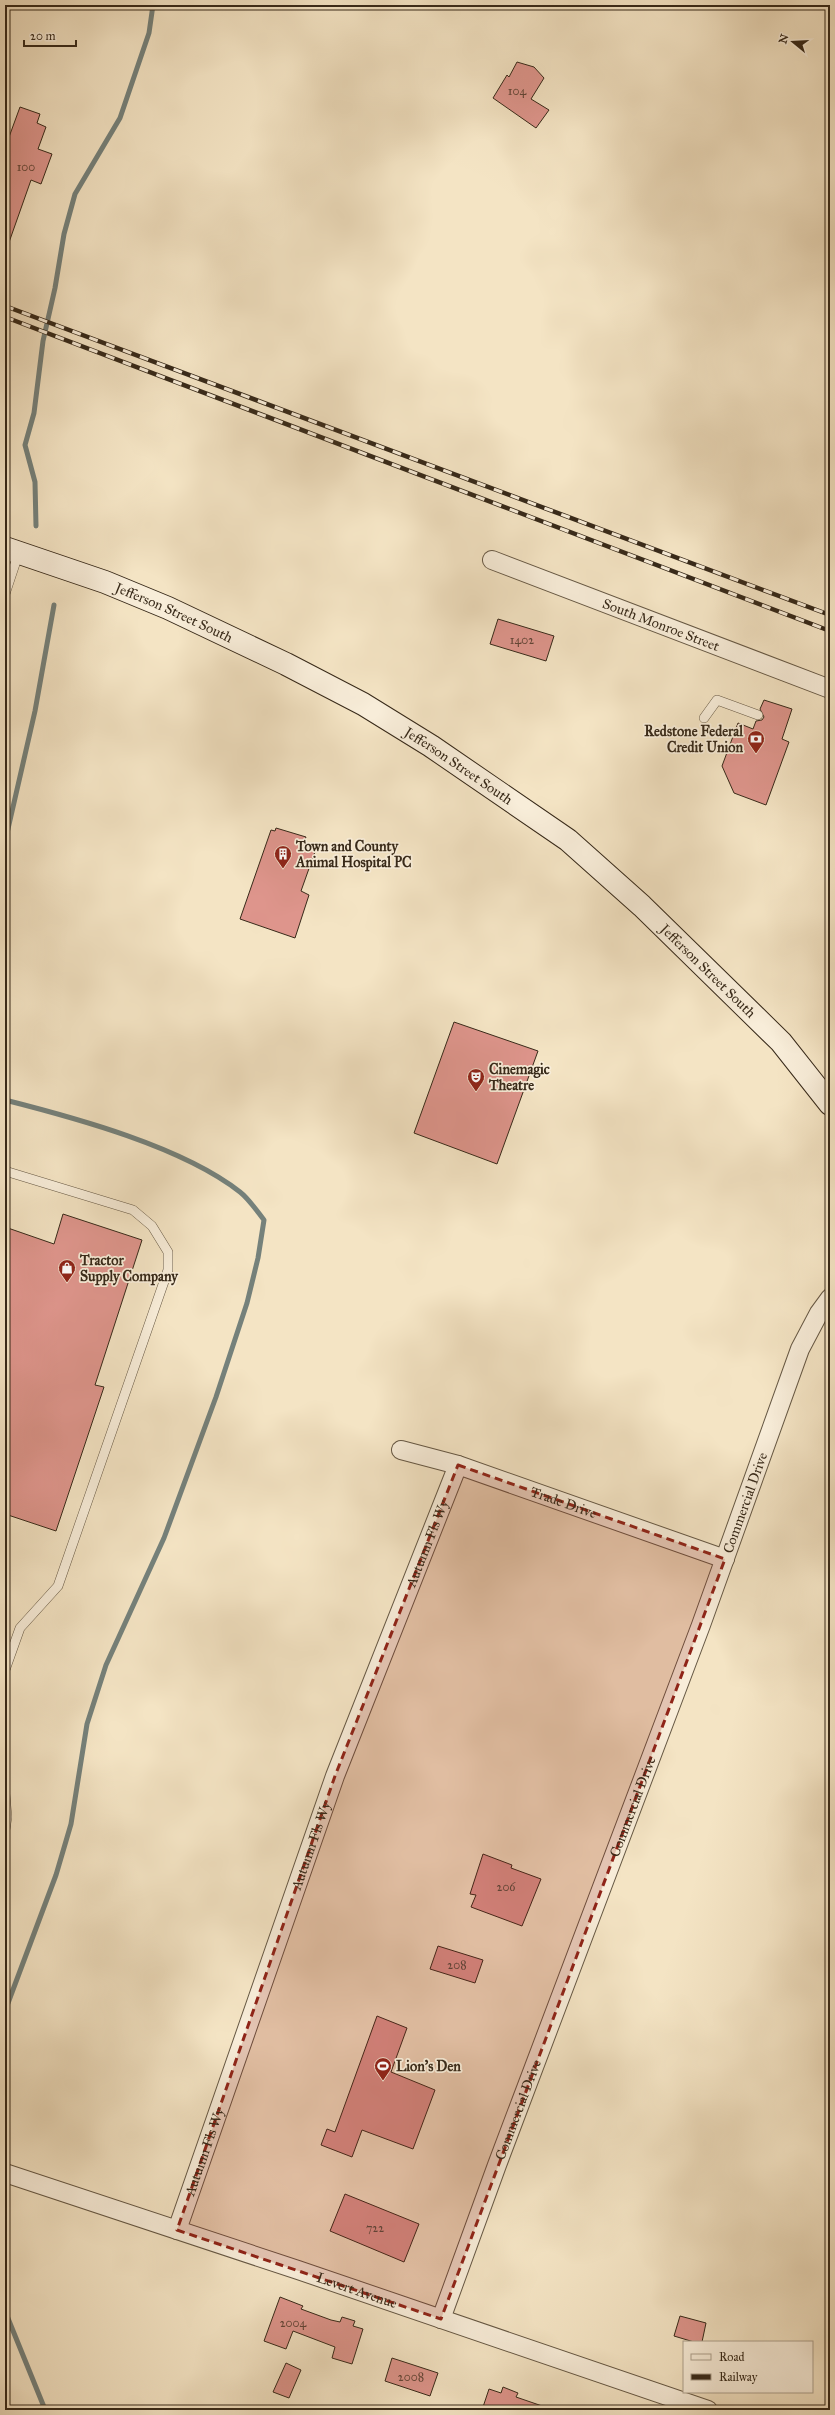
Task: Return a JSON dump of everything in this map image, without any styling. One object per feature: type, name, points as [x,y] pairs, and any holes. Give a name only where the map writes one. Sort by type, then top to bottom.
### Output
[{"type":"street","name":"Jefferson Street South","points":[[12,550],[105,582],[168,608],[286,664],[363,704],[450,760],[568,840],[642,906],[781,1042],[830,1104]]},
{"type":"street","name":"South Monroe Street","points":[[492,560],[830,689]]},
{"type":"street","name":"Commercial Drive","points":[[441,2319],[496,2164],[725,1558],[800,1349],[819,1313],[830,1298]]},
{"type":"street","name":"Trade Drive","points":[[401,1450],[458,1465],[725,1558]]},
{"type":"street","name":"Autumn Fls Wy","points":[[176,2230],[335,1776],[458,1465]]},
{"type":"street","name":"Levert Avenue","points":[[5,2174],[176,2230],[708,2410]]},
{"type":"lane","points":[[5,594],[12,550]]},
{"type":"lane","points":[[704,718],[717,700],[758,715]]},
{"type":"lane","points":[[5,1171],[133,1210],[152,1226],[168,1252],[168,1270],[58,1586],[20,1628],[5,1670]]},
{"type":"lane","points":[[5,1794],[7,1817],[5,1830]]},
{"type":"highlighted area","points":[[458,1465],[725,1559],[441,2319],[177,2230],[335,1776]]},
{"type":"building","points":[[517,62],[534,67],[544,78],[531,99],[549,110],[536,128],[493,98],[507,75],[509,77]]},
{"type":"building","points":[[20,107],[40,114],[37,123],[46,127],[38,149],[52,154],[41,184],[31,180],[7,248],[5,248],[5,148]]},
{"type":"building","points":[[498,619],[554,636],[546,661],[490,644]]},
{"type":"building","name":"Redstone Federal Credit Union","points":[[764,700],[792,709],[782,739],[789,742],[766,805],[734,793],[722,766],[738,723],[753,729],[756,721],[762,720],[764,717],[760,709]]},
{"type":"building","name":"Town and County Animal Hospital PC","points":[[276,828],[306,837],[304,842],[317,846],[301,891],[309,895],[295,938],[240,919],[271,830],[275,831]]},
{"type":"building","name":"Cinemagic Theatre","points":[[454,1022],[538,1051],[497,1164],[414,1133]]},
{"type":"building","points":[[63,1214],[142,1240],[95,1385],[104,1387],[56,1531],[5,1514],[5,1227],[54,1244]]},
{"type":"building","points":[[483,1854],[512,1865],[511,1868],[541,1879],[522,1926],[471,1907],[476,1895],[470,1894]]},
{"type":"building","points":[[438,1946],[483,1960],[475,1983],[430,1969]]},
{"type":"building","name":"Lion's Den","points":[[377,2016],[407,2028],[391,2072],[435,2090],[413,2149],[362,2130],[352,2157],[321,2145],[327,2129],[335,2132]]},
{"type":"building","points":[[345,2194],[419,2224],[404,2262],[330,2231]]},
{"type":"building","points":[[280,2297],[303,2306],[301,2309],[331,2320],[340,2322],[342,2317],[355,2321],[353,2326],[363,2329],[352,2364],[332,2358],[335,2347],[293,2331],[286,2349],[264,2341]]},
{"type":"building","points":[[680,2316],[706,2323],[702,2341],[691,2341],[674,2336]]},
{"type":"building","points":[[392,2358],[438,2373],[430,2396],[385,2381]]},
{"type":"building","points":[[286,2363],[301,2370],[289,2398],[273,2392]]},
{"type":"building","points":[[503,2387],[518,2393],[516,2397],[548,2408],[548,2410],[482,2410],[489,2389],[501,2393]]},
{"type":"waterway","points":[[36,526],[35,482],[25,445],[34,413],[43,341],[55,288],[64,234],[75,194],[120,118],[149,33],[153,5]]},
{"type":"waterway","points":[[5,842],[35,711],[54,605]]},
{"type":"waterway","points":[[5,1100],[96,1125],[128,1136],[189,1161],[216,1176],[240,1192],[264,1220],[258,1258],[247,1303],[216,1397],[164,1538],[106,1665],[87,1724],[71,1824],[56,1875],[5,2011]]},
{"type":"waterway","points":[[5,2311],[44,2407],[49,2410]]},
{"type":"railway","points":[[5,306],[830,615]]},
{"type":"railway","points":[[5,317],[830,631]]},
{"type":"place","name":"Redstone Federal Credit Union","points":[[756,754]]},
{"type":"place","name":"Town and County Animal Hospital PC","points":[[283,869]]},
{"type":"place","name":"Cinemagic Theatre","points":[[476,1092]]},
{"type":"place","name":"Tractor Supply Company","points":[[67,1283]]},
{"type":"place","name":"Lion's Den","points":[[383,2081]]}]
